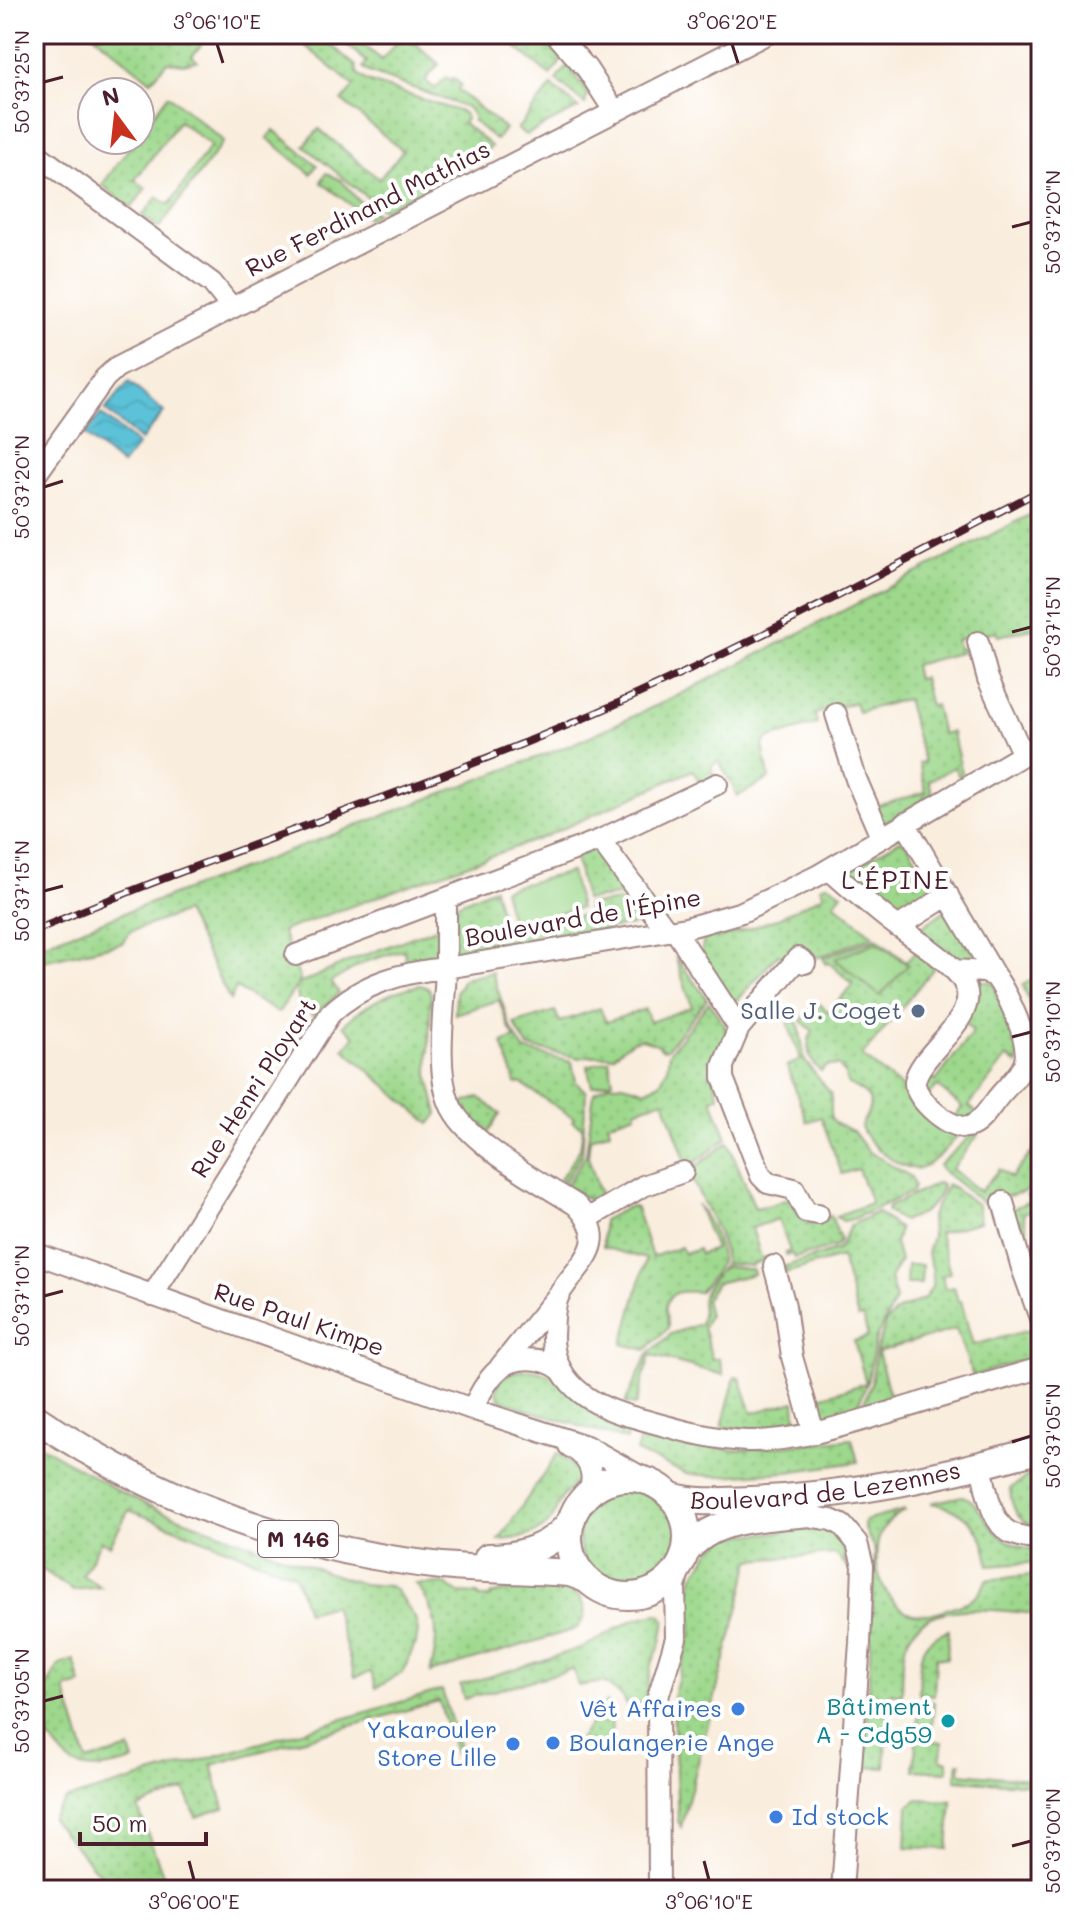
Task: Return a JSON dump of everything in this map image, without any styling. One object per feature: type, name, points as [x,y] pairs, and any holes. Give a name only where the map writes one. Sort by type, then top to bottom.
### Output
[{"type":"main road","name":"M 146","points":[[34,1404],[97,1445],[166,1481],[254,1516],[334,1538],[432,1554],[499,1557],[539,1547],[560,1533],[572,1519]]},
{"type":"main road","name":"M 146","points":[[34,1417],[79,1447],[162,1490],[218,1515],[268,1531],[341,1550],[405,1561],[464,1568],[570,1573],[586,1579]]},
{"type":"main road","name":"Boulevard de Lezennes","points":[[660,1489],[691,1501],[810,1496],[876,1488],[981,1466],[1041,1449]]},
{"type":"main road","name":"Boulevard de Lezennes","points":[[683,1559],[695,1540],[710,1529],[880,1500],[942,1483],[981,1466]]},
{"type":"main road","points":[[618,1478],[637,1478],[660,1489],[679,1507],[686,1526],[683,1559],[662,1586],[636,1596],[609,1593],[586,1579],[578,1569],[570,1551],[569,1531],[577,1507],[589,1492],[618,1478]]},
{"type":"street","points":[[556,34],[587,69],[615,112]]},
{"type":"street","name":"Rue Ferdinand Mathias","points":[[34,477],[111,373],[766,34]]},
{"type":"street","points":[[34,152],[212,283],[232,308]]},
{"type":"street","points":[[978,642],[988,679],[1023,755]]},
{"type":"street","points":[[836,714],[856,779],[881,837]]},
{"type":"street","name":"Boulevard de l'Épine","points":[[587,1219],[576,1205],[471,1135],[453,1112],[443,1073],[446,968],[671,930],[715,921],[755,907],[829,869],[1041,744]]},
{"type":"street","points":[[296,955],[600,840],[717,784]]},
{"type":"street","points":[[829,869],[954,970],[966,989],[966,1006],[919,1072],[915,1085],[923,1100],[949,1124],[969,1127],[982,1117],[1023,1066],[1024,1047],[1013,1010],[995,976],[905,823]]},
{"type":"street","points":[[600,840],[671,930],[739,1028]]},
{"type":"street","points":[[898,927],[948,895]]},
{"type":"street","points":[[446,899],[446,968]]},
{"type":"street","points":[[805,963],[798,958],[739,1028],[723,1066],[723,1078],[761,1176],[768,1183],[794,1189],[806,1212],[818,1214]]},
{"type":"street","name":"Rue Henri Ployart","points":[[152,1296],[330,1014],[379,982],[410,972],[446,968]]},
{"type":"street","points":[[954,970],[995,976]]},
{"type":"street","points":[[472,1409],[497,1371],[580,1269],[589,1254],[591,1236],[587,1219],[643,1186],[683,1172]]},
{"type":"street","points":[[1003,1202],[1041,1321]]},
{"type":"street","name":"Rue Paul Kimpe","points":[[34,1253],[599,1452],[660,1489]]},
{"type":"street","points":[[774,1266],[785,1306],[792,1357],[814,1433]]},
{"type":"street","points":[[558,1295],[553,1337],[561,1370]]},
{"type":"street","points":[[497,1371],[511,1363],[528,1359],[547,1362],[561,1370],[581,1394],[597,1405],[665,1425],[725,1439],[749,1441],[814,1433],[1041,1368]]},
{"type":"street","name":"Rue Paul Kimpe","points":[[548,1434],[587,1461],[593,1475],[589,1492]]},
{"type":"street","points":[[981,1466],[994,1513],[1001,1526],[1016,1535],[1041,1541]]},
{"type":"street","points":[[796,1514],[842,1525],[857,1543],[863,1566],[842,1890]]},
{"type":"street","points":[[659,1890],[658,1697],[676,1638],[675,1587],[683,1559]]},
{"type":"green space","points":[[93,34],[210,34],[192,56],[197,61],[183,64],[167,62],[155,76],[145,76]]},
{"type":"green space","points":[[291,34],[327,34],[324,39],[356,66],[357,73],[367,81],[464,113],[466,119],[463,123],[491,146],[478,160],[383,210],[304,146],[319,129],[379,179],[403,151],[342,101],[354,86]]},
{"type":"green space","points":[[334,34],[344,39],[350,34],[382,60],[403,34],[411,34],[409,38],[439,64],[425,80],[435,89],[446,77],[451,81],[453,78],[461,85],[458,90],[505,129],[496,140],[473,121],[468,108],[369,72],[363,67],[367,62]]},
{"type":"green space","points":[[500,34],[537,34],[563,59],[550,75]]},
{"type":"green space","points":[[568,65],[588,93],[585,104],[556,80]]},
{"type":"green space","points":[[552,86],[579,108],[526,135],[517,129]]},
{"type":"green space","points":[[168,95],[224,141],[159,228],[142,216],[157,197],[169,205],[211,145],[179,121],[156,152],[156,111]]},
{"type":"green space","points":[[274,130],[317,165],[311,174],[267,138]]},
{"type":"green space","points":[[123,156],[153,156],[135,180],[146,188],[131,208],[102,185]]},
{"type":"green space","points":[[326,173],[341,180],[358,200],[377,213],[368,218],[321,182]]},
{"type":"green space","points":[[1041,509],[1041,626],[998,636],[996,631],[956,640],[958,649],[974,649],[914,665],[917,679],[923,678],[930,706],[935,705],[942,734],[952,732],[963,776],[960,778],[954,767],[929,781],[933,794],[883,824],[874,807],[926,792],[919,763],[924,762],[906,699],[858,712],[855,702],[815,714],[817,724],[767,739],[763,745],[769,779],[738,796],[719,761],[711,766],[714,778],[701,785],[693,770],[544,837],[282,931],[300,980],[297,985],[441,926],[438,958],[407,963],[404,950],[367,961],[331,982],[339,993],[313,1016],[299,1003],[296,987],[278,1013],[236,988],[230,1000],[185,912],[129,932],[122,943],[34,963],[34,948],[58,938],[573,744],[679,695]]},
{"type":"green space","points":[[900,840],[908,845],[935,892],[900,916],[851,878],[851,869]]},
{"type":"green space","points":[[594,849],[635,894],[585,900],[575,857]]},
{"type":"green space","points":[[571,872],[580,908],[512,925],[503,889]]},
{"type":"green space","points":[[828,884],[842,893],[834,903],[874,936],[819,957],[788,962],[778,954],[738,1000],[732,1000],[701,954],[704,939],[715,933],[718,939],[776,919],[824,895],[820,887]]},
{"type":"green space","points":[[494,888],[505,933],[588,914],[587,905],[638,899],[647,920],[645,923],[457,955],[454,951],[455,905]]},
{"type":"green space","points":[[947,909],[981,965],[953,961],[915,932]]},
{"type":"green space","points":[[877,938],[906,962],[915,952],[934,968],[862,1056],[960,1134],[937,1158],[920,1168],[894,1161],[869,1140],[861,1125],[869,1109],[869,1099],[847,1083],[845,1073],[838,1065],[827,1066],[821,1071],[817,1067],[808,1047],[813,1031],[801,1021],[817,1002],[829,1012],[853,984],[828,962],[826,964],[823,958]]},
{"type":"green space","points":[[877,942],[908,965],[880,996],[835,959]]},
{"type":"green space","points":[[675,956],[707,999],[667,1049],[663,1050],[657,1044],[642,1039],[632,1041],[613,1056],[580,1058],[528,1047],[514,1024],[555,1011],[560,1022],[600,1008],[606,1022],[645,1009],[650,1022],[692,1007]]},
{"type":"green space","points":[[492,972],[510,1027],[524,1050],[572,1062],[576,1082],[586,1092],[582,1155],[563,1183],[559,1180],[580,1149],[583,1128],[572,1121],[574,1118],[520,1083],[516,1084],[502,1043],[515,1038],[509,1028],[499,1000],[455,1014],[456,992],[463,979]]},
{"type":"green space","points":[[1041,975],[1041,1035],[1039,1037],[1040,1032],[1023,985]]},
{"type":"green space","points":[[967,978],[993,983],[1020,1052],[1017,1064],[1007,1057],[969,1106],[978,1114],[974,1118],[955,1117],[962,1107],[937,1086],[928,1096],[923,1089],[925,1073],[936,1081],[973,1031],[963,1022]]},
{"type":"green space","points":[[420,985],[429,988],[431,995],[428,1074],[438,1114],[430,1124],[344,1049],[355,1036],[343,1025],[351,1017],[379,999]]},
{"type":"green space","points":[[709,1002],[727,1029],[714,1077],[719,1096],[712,1099],[727,1138],[688,1168],[664,1100],[608,1123],[610,1131],[590,1138],[588,1157],[603,1203],[596,1205],[566,1185],[586,1155],[594,1092],[609,1084],[645,1090],[660,1083],[667,1069],[669,1053]]},
{"type":"green space","points":[[793,1018],[799,1026],[805,1061],[831,1094],[831,1118],[853,1131],[868,1151],[911,1177],[912,1192],[853,1219],[843,1221],[836,1216],[871,1203],[858,1169],[842,1174],[821,1117],[807,1122],[787,1066],[801,1060],[788,1024]]},
{"type":"green space","points":[[609,1060],[613,1081],[592,1086],[587,1066]]},
{"type":"green space","points":[[479,1097],[500,1114],[488,1133],[471,1118],[462,1104]]},
{"type":"green space","points":[[974,1133],[978,1135],[952,1169],[980,1192],[999,1169],[1011,1178],[1041,1141],[1041,1187],[983,1203],[940,1169],[939,1165]]},
{"type":"green space","points":[[728,1142],[755,1208],[791,1198],[807,1224],[831,1216],[840,1239],[837,1246],[794,1258],[792,1254],[786,1255],[790,1251],[778,1219],[752,1228],[761,1258],[774,1258],[752,1266],[724,1263],[717,1229],[689,1172]]},
{"type":"green space","points":[[938,1183],[942,1185],[936,1198],[916,1216],[903,1221],[887,1212],[888,1207]]},
{"type":"green space","points":[[947,1184],[978,1205],[979,1222],[939,1233],[950,1273],[942,1276],[945,1289],[954,1287],[958,1301],[961,1301],[973,1345],[1034,1329],[1040,1346],[1039,1355],[973,1376],[956,1329],[878,1352],[891,1400],[862,1408],[886,1322],[898,1310],[924,1299],[932,1287],[933,1270],[927,1254],[932,1236],[931,1216]]},
{"type":"green space","points":[[1041,1192],[1041,1208],[1023,1213],[1036,1271],[1029,1275],[1032,1267],[1020,1220],[1012,1217],[1013,1209],[1029,1201],[1027,1195]]},
{"type":"green space","points":[[697,1204],[710,1224],[720,1250],[717,1269],[699,1292],[678,1292],[670,1297],[666,1307],[668,1328],[646,1350],[623,1344],[646,1259],[603,1247],[603,1220],[630,1206],[636,1208],[652,1257],[681,1247],[684,1254],[698,1249],[700,1254],[715,1249]]},
{"type":"green space","points":[[877,1212],[899,1229],[895,1243],[900,1261],[890,1279],[896,1299],[876,1338],[867,1383],[856,1410],[828,1418],[822,1416],[813,1399],[866,1383],[854,1341],[868,1337],[863,1317],[858,1318],[841,1257],[785,1273],[783,1267],[839,1249],[850,1226]]},
{"type":"green space","points":[[907,1265],[922,1265],[921,1284],[906,1284]]},
{"type":"green space","points":[[723,1266],[753,1270],[754,1274],[716,1283],[705,1300],[709,1315],[703,1327],[712,1359],[719,1358],[724,1375],[650,1355],[636,1405],[625,1403],[648,1354],[671,1334],[700,1324],[704,1292]]},
{"type":"green space","points":[[523,1370],[551,1375],[592,1398],[630,1424],[626,1440],[521,1408],[499,1398],[496,1389],[501,1380],[508,1374]]},
{"type":"green space","points":[[735,1377],[740,1378],[752,1413],[795,1401],[796,1420],[771,1430],[722,1427]]},
{"type":"green space","points":[[643,1429],[696,1445],[736,1450],[852,1439],[858,1462],[787,1472],[717,1476],[687,1474],[636,1452]]},
{"type":"green space","points":[[34,1442],[128,1496],[159,1510],[329,1573],[362,1584],[395,1589],[415,1618],[418,1631],[403,1672],[376,1688],[371,1672],[355,1677],[333,1605],[307,1612],[295,1575],[129,1510],[110,1545],[101,1541],[82,1575],[101,1587],[73,1590],[34,1564]]},
{"type":"green space","points":[[558,1453],[580,1475],[562,1498],[552,1519],[535,1533],[499,1540]]},
{"type":"green space","points":[[1041,1471],[1041,1530],[1027,1524],[1018,1515],[1010,1489],[1029,1475]]},
{"type":"green space","points":[[629,1487],[648,1491],[665,1501],[675,1518],[679,1537],[675,1556],[665,1573],[648,1583],[629,1587],[610,1583],[593,1573],[583,1556],[579,1537],[583,1518],[593,1501],[610,1491]]},
{"type":"green space","points":[[962,1496],[973,1502],[1003,1538],[1018,1546],[1041,1551],[1041,1562],[989,1566],[984,1542],[972,1524],[955,1511],[931,1503]]},
{"type":"green space","points":[[905,1510],[885,1526],[877,1550],[877,1563],[885,1589],[902,1608],[918,1615],[935,1613],[971,1600],[981,1591],[986,1580],[1041,1574],[1041,1614],[985,1610],[945,1612],[928,1618],[915,1629],[904,1650],[902,1694],[889,1694],[885,1768],[865,1767],[875,1551],[864,1521]]},
{"type":"green space","points":[[822,1529],[839,1534],[847,1566],[835,1554],[751,1560],[681,1827],[678,1821],[673,1697],[692,1630],[689,1590],[694,1576],[712,1548],[731,1536]]},
{"type":"green space","points":[[416,1584],[445,1584],[459,1593],[478,1594],[479,1598],[528,1588],[570,1590],[579,1596],[584,1606],[584,1616],[576,1629],[430,1673],[435,1626],[429,1605]]},
{"type":"green space","points":[[659,1614],[665,1620],[661,1643],[651,1666],[645,1700],[629,1710],[623,1697],[604,1682],[578,1686],[573,1669],[464,1699],[460,1685],[580,1648],[627,1623]]},
{"type":"green space","points":[[949,1630],[947,1658],[936,1657],[934,1695],[919,1694],[924,1647],[937,1635]]},
{"type":"green space","points":[[74,1660],[81,1684],[65,1689],[87,1761],[130,1749],[134,1761],[94,1769],[76,1765],[58,1750],[46,1731],[39,1701],[59,1665]]},
{"type":"green space","points":[[442,1690],[461,1754],[456,1756],[439,1701],[212,1765],[224,1808],[196,1817],[185,1790],[138,1808],[164,1877],[143,1886],[144,1890],[114,1890],[51,1819],[65,1800]]},
{"type":"green space","points":[[919,1701],[934,1702],[931,1741],[942,1742],[941,1760],[948,1761],[947,1772],[914,1770]]},
{"type":"green space","points":[[606,1702],[611,1709],[612,1742],[575,1752],[574,1747]]},
{"type":"green space","points":[[958,1762],[961,1762],[960,1773],[1041,1780],[1041,1785],[956,1780]]},
{"type":"green space","points":[[918,1799],[952,1801],[948,1849],[906,1847],[908,1806]]},
{"type":"water","points":[[129,382],[164,412],[141,440],[105,410]]},
{"type":"water","points":[[101,414],[138,445],[122,465],[84,434]]},
{"type":"railway","points":[[34,931],[167,877],[504,751],[630,698],[808,612],[1041,490]]},
{"type":"place","name":"Salle J. Coget","points":[[918,1011]]},
{"type":"place","name":"Vêt Affaires","points":[[738,1709]]},
{"type":"place","name":"Bâtiment A - Cdg59","points":[[948,1721]]},
{"type":"place","name":"Boulangerie Ange","points":[[553,1743]]},
{"type":"place","name":"Yakarouler Store Lille","points":[[513,1744]]},
{"type":"place","name":"Id stock","points":[[776,1817]]},
{"type":"district","name":"L'ÉPINE","points":[[896,880]]}]
